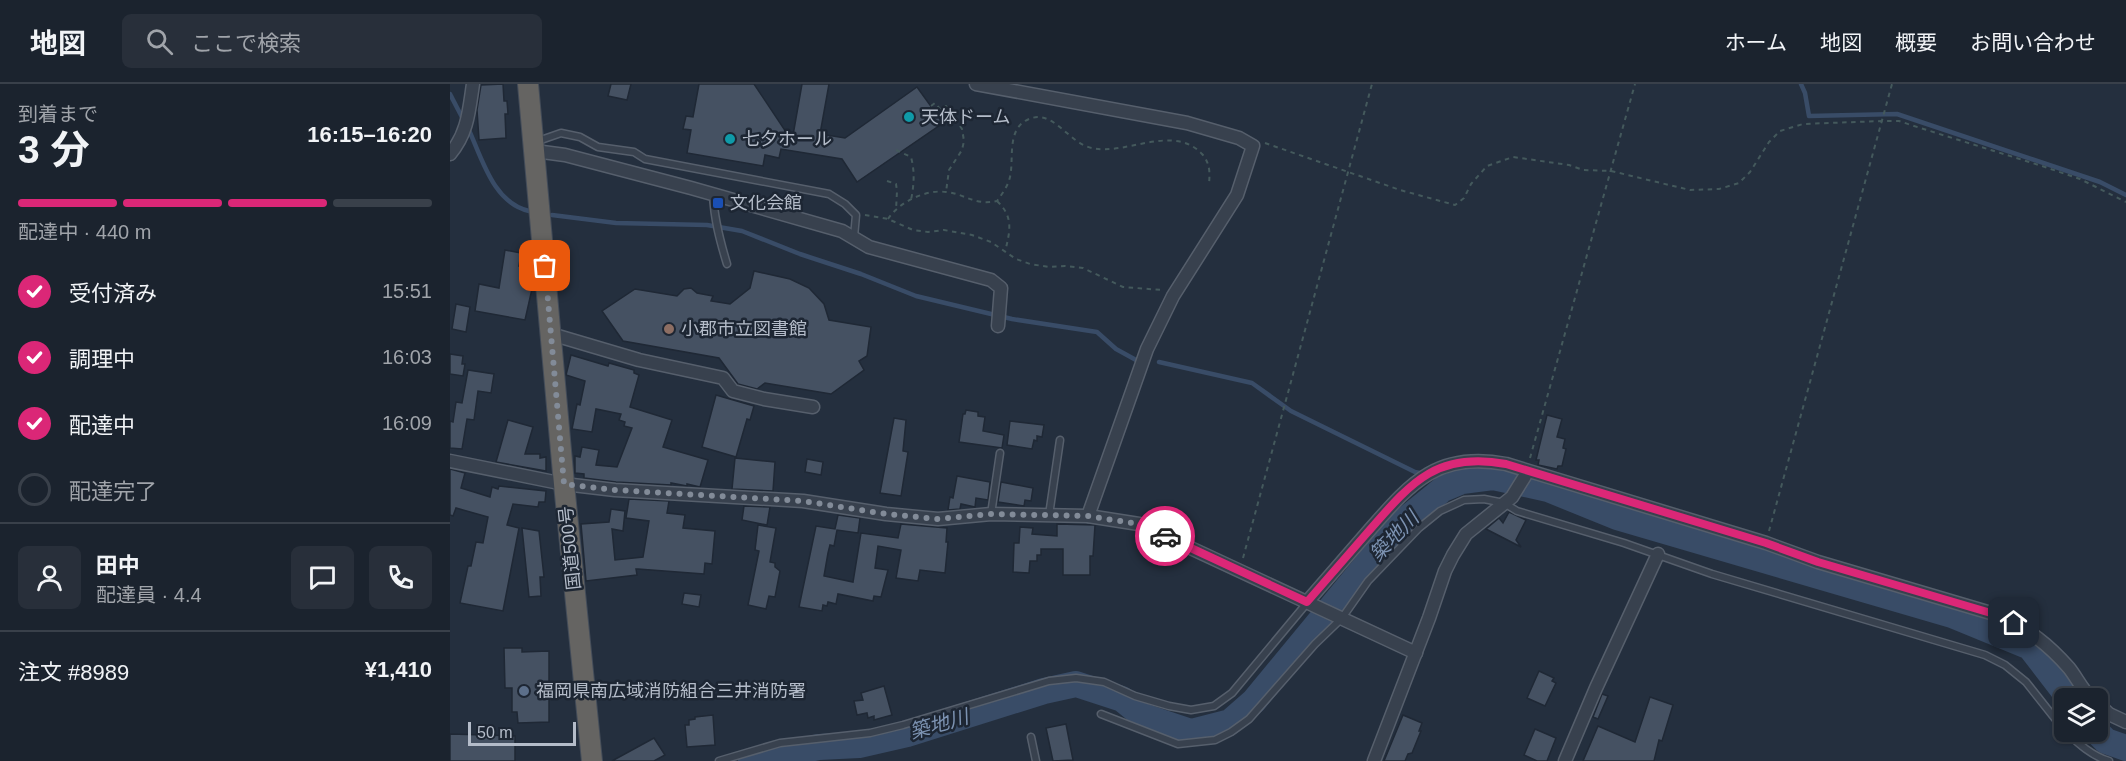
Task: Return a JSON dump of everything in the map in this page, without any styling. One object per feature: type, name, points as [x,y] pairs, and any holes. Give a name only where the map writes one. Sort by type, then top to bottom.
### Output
[{"type":"highway","name":"国道500号","points":[[528,84],[564,484],[592,761]]},
{"type":"street","points":[[450,154],[460,142],[467,123],[473,84]]},
{"type":"street","points":[[976,84],[1187,123],[1239,138],[1253,146],[1237,195],[1173,296],[1147,349],[1088,516]]},
{"type":"street","points":[[534,147],[842,231],[869,247],[991,280],[1001,288],[998,326]]},
{"type":"street","points":[[551,334],[639,360],[723,378],[733,391],[753,397],[813,407]]},
{"type":"street","points":[[1309,603],[1405,489],[1431,471],[1453,464],[1485,460],[1766,543],[1818,562],[2001,616],[2027,629],[2044,644],[2069,669],[2082,688]]},
{"type":"street","points":[[450,461],[564,484],[615,490],[803,501],[886,514],[938,519],[991,514],[1049,515],[1088,516],[1139,524],[1416,654]]},
{"type":"street","points":[[1374,761],[1453,555],[1466,534],[1508,500],[1525,473]]},
{"type":"street","points":[[1565,761],[1658,554]]},
{"type":"street","points":[[2108,713],[2126,722]]},
{"type":"lane","points":[[534,147],[561,133],[580,137],[598,147],[634,152],[645,159],[829,194],[856,214],[853,237]]},
{"type":"lane","points":[[713,194],[713,211],[718,237],[727,264]]},
{"type":"lane","points":[[1049,515],[1060,440]]},
{"type":"lane","points":[[991,514],[1000,453]]},
{"type":"lane","points":[[1101,714],[1178,744],[1215,740],[1231,732],[1249,719],[1340,618],[1368,581],[1419,528],[1440,511],[1464,500],[1484,499],[1508,500],[1517,511],[1658,554],[1712,574],[1985,654],[2005,665],[2026,682],[2054,717]]},
{"type":"lane","points":[[719,761],[780,743],[870,733],[1049,681],[1076,678],[1104,682],[1136,696],[1169,706],[1191,710],[1214,706],[1232,693],[1309,603]]},
{"type":"lane","points":[[1031,737],[1036,761]]},
{"type":"lane","points":[[2077,742],[2101,759],[2109,761]]},
{"type":"path","points":[[1240,570],[1372,84]]},
{"type":"path","points":[[1525,473],[1635,84]]},
{"type":"path","points":[[1766,543],[1892,84]]},
{"type":"path","points":[[931,106],[935,103],[941,110],[946,106],[962,129],[964,141],[962,150],[948,170],[946,192]]},
{"type":"path","points":[[888,219],[896,210],[923,195],[946,192],[984,203],[996,201],[1009,179],[1013,138],[1022,123],[1031,118],[1043,117],[1054,122],[1073,140],[1089,148],[1106,151],[1156,141],[1184,143],[1197,150],[1206,159],[1210,171],[1209,184]]},
{"type":"path","points":[[1253,146],[1265,143],[1348,173],[1455,205],[1464,198],[1471,184],[1487,166],[1513,157],[1569,165],[1583,170],[1611,171],[1690,190],[1719,189],[1739,183],[1755,165],[1769,142],[1780,131],[1803,124],[1899,122],[2080,179],[2126,202]]},
{"type":"path","points":[[897,150],[911,157],[914,167],[911,200]]},
{"type":"path","points":[[887,181],[896,184],[896,210]]},
{"type":"path","points":[[996,201],[1004,208],[1009,218],[1010,233],[1005,252]]},
{"type":"path","points":[[856,214],[888,219],[913,230],[928,232],[944,230],[972,235],[1030,264],[1083,268],[1123,287],[1166,291],[1173,296]]},
{"type":"building","points":[[503,84],[504,101],[507,101],[508,114],[505,114],[506,138],[479,140],[477,110],[481,85]]},
{"type":"building","points":[[611,84],[631,84],[627,100],[608,96]]},
{"type":"building","points":[[699,84],[754,84],[792,141],[802,84],[829,84],[820,134],[845,138],[917,87],[943,123],[857,182],[842,159],[781,149],[779,158],[765,155],[763,166],[687,153],[691,130],[683,129],[686,116],[693,117]]},
{"type":"building","points":[[505,250],[521,253],[519,266],[527,267],[524,287],[532,289],[525,320],[475,311],[479,284],[499,288]]},
{"type":"building","points":[[754,271],[790,279],[809,288],[824,304],[829,320],[871,327],[867,356],[859,361],[864,370],[831,394],[765,383],[757,389],[738,384],[719,358],[623,341],[602,311],[635,289],[677,296],[684,289],[691,288],[697,293],[713,296],[711,301],[730,304],[750,288]]},
{"type":"building","points":[[456,304],[470,307],[466,332],[452,329]]},
{"type":"building","points":[[450,354],[463,356],[462,364],[465,364],[463,376],[450,374]]},
{"type":"building","points":[[571,355],[608,366],[609,363],[634,370],[634,373],[639,375],[630,407],[672,420],[663,447],[708,460],[700,487],[671,483],[671,485],[616,482],[584,478],[584,474],[575,473],[575,456],[580,457],[582,447],[599,450],[596,465],[617,467],[632,428],[624,426],[625,422],[619,420],[621,414],[596,409],[592,432],[572,429],[585,381],[566,375]]},
{"type":"building","points":[[468,370],[494,374],[491,393],[478,391],[474,420],[467,419],[462,449],[450,448],[450,421],[453,422],[456,402],[462,403]]},
{"type":"building","points":[[716,395],[754,406],[750,420],[747,419],[736,457],[702,447]]},
{"type":"building","points":[[966,410],[978,412],[978,416],[985,417],[983,431],[1004,435],[1002,448],[959,442],[963,414]]},
{"type":"building","points":[[1547,415],[1562,419],[1557,437],[1565,439],[1563,448],[1566,449],[1562,466],[1558,466],[1557,469],[1538,465],[1539,460],[1536,460]]},
{"type":"building","points":[[894,418],[906,420],[903,451],[908,452],[901,496],[880,493]]},
{"type":"building","points":[[508,420],[533,427],[525,454],[540,454],[540,458],[546,457],[546,471],[496,462]]},
{"type":"building","points":[[1010,421],[1044,425],[1042,437],[1037,436],[1032,449],[1007,445]]},
{"type":"building","points":[[735,458],[775,462],[773,491],[732,489]]},
{"type":"building","points":[[807,459],[823,462],[821,475],[805,472]]},
{"type":"building","points":[[450,469],[465,473],[461,488],[490,497],[492,487],[498,489],[499,486],[546,491],[545,502],[539,502],[538,507],[513,504],[507,525],[519,528],[503,611],[460,603],[468,566],[471,566],[476,542],[483,543],[488,517],[456,508],[453,516],[450,515]]},
{"type":"building","points":[[957,476],[990,482],[988,500],[976,498],[975,507],[961,504],[960,509],[948,510]]},
{"type":"building","points":[[1001,482],[1033,488],[1031,501],[1025,500],[1024,506],[998,502]]},
{"type":"building","points":[[629,499],[669,501],[667,513],[685,515],[683,528],[715,531],[712,564],[705,563],[704,574],[636,569],[637,575],[586,581],[581,524],[609,522],[611,509],[625,511],[623,531],[612,529],[615,560],[643,557],[649,521],[626,518]]},
{"type":"building","points":[[744,506],[770,507],[767,525],[742,520]]},
{"type":"building","points":[[1509,512],[1526,520],[1516,540],[1521,547],[1486,529],[1499,518],[1503,523]]},
{"type":"building","points":[[838,515],[860,518],[858,533],[837,530],[834,546],[830,545],[824,576],[853,582],[861,533],[898,538],[901,524],[947,528],[945,573],[920,570],[918,581],[896,578],[901,550],[878,546],[875,568],[888,570],[881,597],[874,596],[873,601],[838,594],[836,604],[828,602],[827,606],[823,605],[822,611],[799,607],[816,526],[835,529]]},
{"type":"building","points":[[1057,524],[1095,525],[1093,556],[1090,556],[1090,575],[1063,575],[1063,549],[1041,549],[1041,555],[1037,555],[1037,561],[1030,561],[1029,573],[1013,572],[1014,543],[1019,543],[1020,527],[1033,528],[1032,534],[1057,536]]},
{"type":"building","points":[[758,525],[776,528],[770,562],[775,563],[775,567],[780,571],[775,597],[769,596],[766,609],[748,605],[759,551],[755,550]]},
{"type":"building","points":[[522,528],[539,531],[544,577],[540,577],[541,596],[529,597]]},
{"type":"building","points":[[684,593],[701,595],[699,607],[682,604]]},
{"type":"building","points":[[504,648],[522,648],[522,652],[549,651],[549,722],[518,723],[517,712],[512,712],[512,688],[505,688]]},
{"type":"building","points":[[1539,671],[1554,678],[1552,681],[1556,683],[1545,706],[1527,698]]},
{"type":"building","points":[[884,686],[892,715],[874,720],[874,716],[868,718],[867,713],[857,715],[854,701],[863,700],[861,693]]},
{"type":"building","points":[[1602,694],[1608,696],[1598,719],[1593,717]]},
{"type":"building","points":[[1650,697],[1673,705],[1662,741],[1659,740],[1654,761],[1583,761],[1598,726],[1635,742]]},
{"type":"building","points":[[713,715],[715,745],[687,747],[685,725],[689,725],[689,720]]},
{"type":"building","points":[[1403,715],[1422,723],[1412,753],[1408,754],[1405,761],[1384,761]]},
{"type":"building","points":[[1066,724],[1073,760],[1053,761],[1046,728]]},
{"type":"building","points":[[1535,729],[1556,738],[1547,761],[1537,761],[1524,755]]},
{"type":"building","points":[[450,734],[515,736],[515,761],[450,761]]},
{"type":"building","points":[[654,738],[665,755],[654,761],[612,761]]},
{"type":"waterway","points":[[1801,84],[1809,116],[1897,114],[2100,182],[2126,195]]},
{"type":"waterway","points":[[450,94],[464,121]]},
{"type":"waterway","points":[[468,128],[490,178],[498,189],[506,199],[529,211]]},
{"type":"waterway","points":[[552,215],[616,223],[707,225],[742,231],[916,296],[1012,319],[1097,332],[1116,349],[1136,360]]},
{"type":"waterway","points":[[1159,362],[1252,383],[1291,411],[1415,472],[1425,474]]},
{"type":"waterway","points":[[1433,476],[1462,481]]},
{"type":"waterway","name":"築地川","points":[[751,761],[819,747],[859,745],[907,734],[1044,691],[1076,684],[1122,699],[1143,716],[1191,732],[1230,722],[1254,701],[1400,524],[1443,489],[1462,481],[1493,477],[1548,489],[1617,517],[1952,615],[2030,647],[2062,688]]},
{"type":"waterway","name":"築地川","points":[[2108,742],[2126,748]]},
{"type":"way so far","points":[[545,266],[564,484],[615,490],[803,501],[886,514],[938,519],[991,514],[1088,516],[1139,524],[1165,536]]},
{"type":"place","name":"天体ドーム","points":[[909,117]]},
{"type":"place","name":"七夕ホール","points":[[730,139]]},
{"type":"place","name":"文化会館","points":[[718,203]]},
{"type":"place","name":"小郡市立図書館","points":[[669,329]]},
{"type":"place","name":"福岡県南広域消防組合三井消防署","points":[[524,691]]},
{"type":"route","points":[[1165,536],[1307,602],[1405,489],[1431,471],[1453,464],[1485,460],[1506,464],[1744,536],[1818,562],[2001,616],[2014,623]]}]
